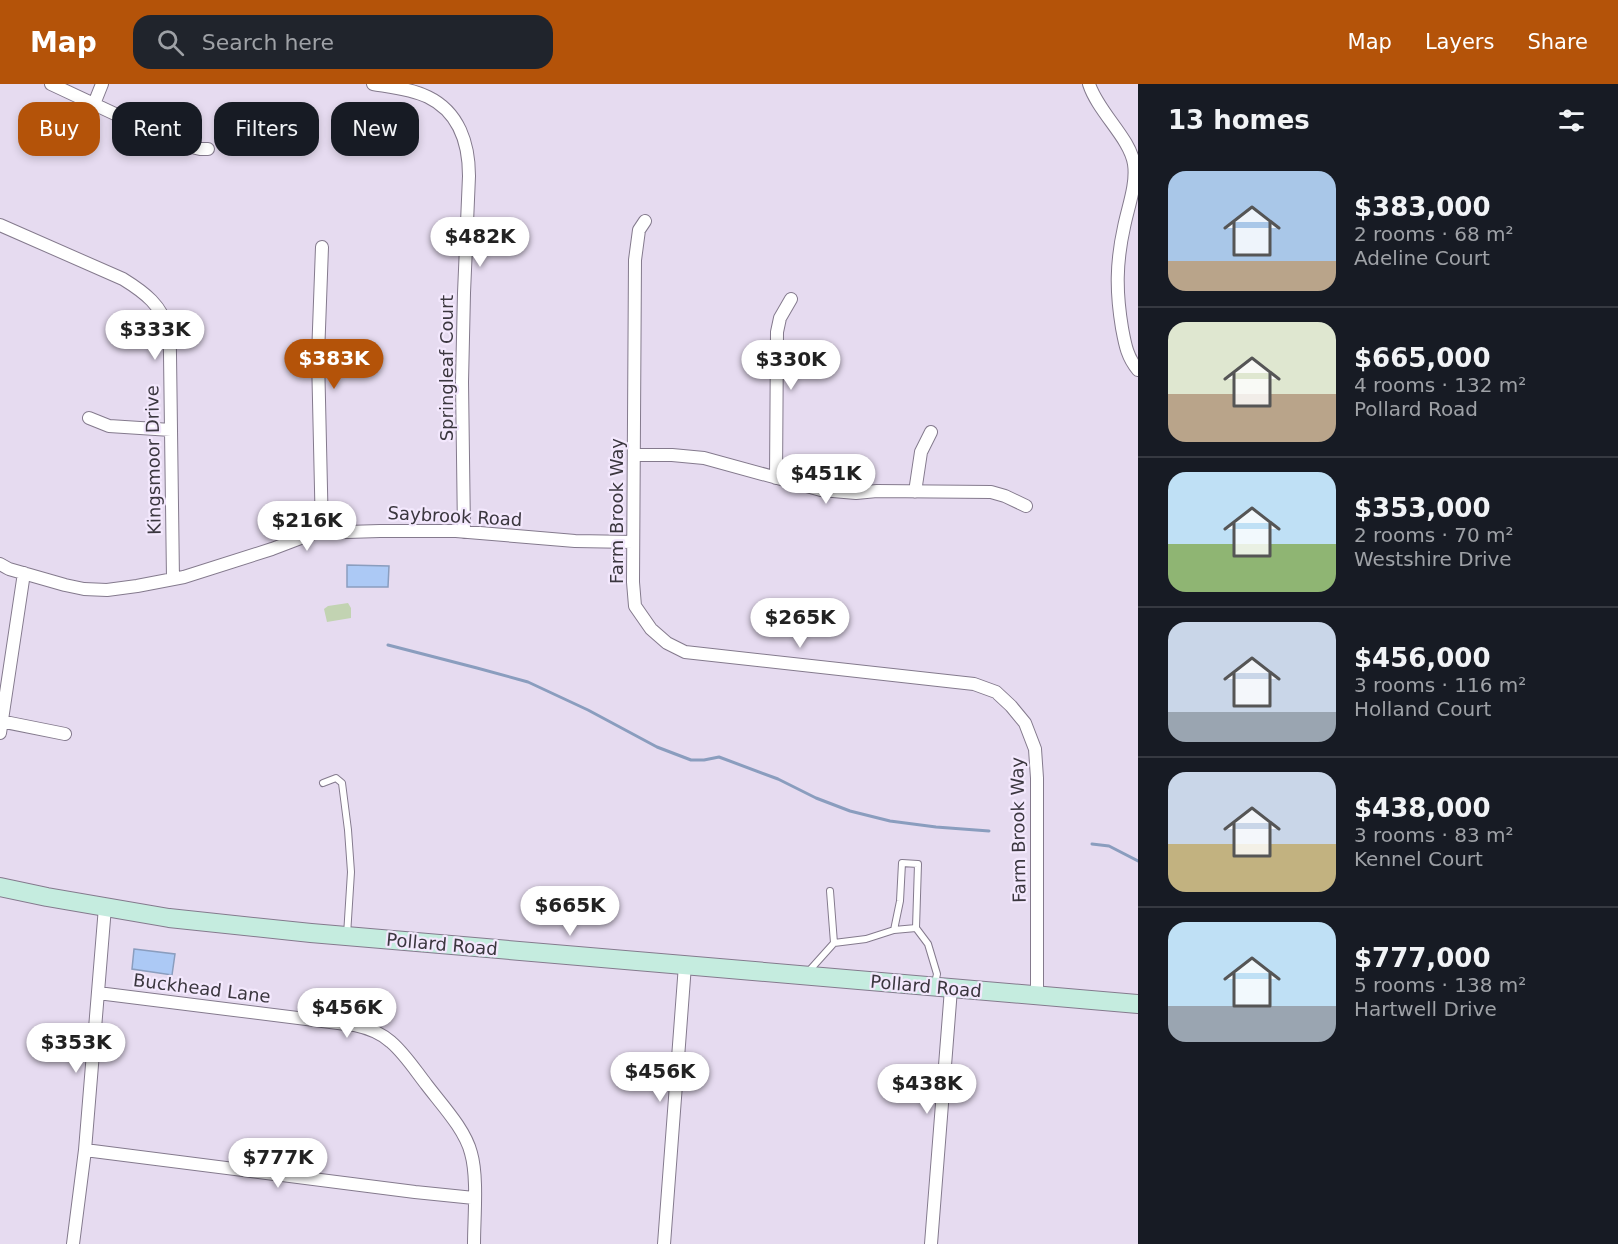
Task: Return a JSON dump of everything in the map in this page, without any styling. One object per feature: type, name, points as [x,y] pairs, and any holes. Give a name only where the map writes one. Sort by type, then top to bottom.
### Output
[{"type":"street","points":[[51,84],[90,102]]},
{"type":"street","points":[[95,102],[102,84]]},
{"type":"street","name":"Springleaf Court","points":[[373,84],[414,92],[439,103],[452,115],[462,132],[469,159],[464,293],[464,532]]},
{"type":"street","points":[[1089,84],[1098,105],[1125,144],[1133,162],[1134,180],[1116,277],[1126,350],[1138,370]]},
{"type":"street","points":[[100,107],[179,144],[208,149]]},
{"type":"street","name":"Farm Brook Way","points":[[645,221],[639,230],[635,260],[633,542],[635,606],[651,629],[667,643],[685,652],[974,684],[996,692],[1011,705],[1025,723],[1035,749],[1037,996]]},
{"type":"street","name":"Kingsmoor Drive","points":[[2,229],[123,279],[154,302],[163,316],[168,330],[170,355],[172,579]]},
{"type":"street","points":[[322,247],[318,356],[322,532]]},
{"type":"street","points":[[776,478],[777,332],[780,318],[791,299]]},
{"type":"street","points":[[89,418],[109,426],[171,430]]},
{"type":"street","points":[[915,492],[921,453],[931,432]]},
{"type":"street","points":[[634,455],[704,458],[821,490],[856,493],[991,492],[1026,506]]},
{"type":"street","name":"Saybrook Road","points":[[0,564],[9,569],[65,585],[107,590],[172,579],[219,567],[322,532],[464,532],[575,541],[633,542]]},
{"type":"street","points":[[24,573],[1,725],[65,734]]},
{"type":"street","name":"Pollard Road","points":[[0,887],[169,918],[346,936],[1138,1004]]},
{"type":"street","points":[[73,1244],[85,1150],[105,907]]},
{"type":"street","points":[[664,1244],[685,964]]},
{"type":"street","points":[[931,1244],[942,988]]},
{"type":"street","name":"Buckhead Lane","points":[[98,993],[354,1025],[369,1028],[380,1034],[402,1053],[465,1137],[474,1165],[474,1244]]},
{"type":"street","points":[[85,1150],[474,1198]]},
{"type":"lane","points":[[322,783],[336,778],[342,783],[351,872],[346,936]]},
{"type":"lane","points":[[894,930],[900,901],[902,863],[918,864],[916,928],[928,944],[942,988]]},
{"type":"lane","points":[[830,891],[834,943]]},
{"type":"lane","points":[[806,975],[834,943],[866,939],[894,930],[916,928]]},
{"type":"green space","points":[[348,603],[351,608],[351,618],[327,622],[324,609],[328,606]]},
{"type":"water","points":[[347,565],[389,566],[388,587],[347,587]]},
{"type":"water","points":[[134,949],[175,954],[172,975],[132,969]]},
{"type":"waterway","points":[[388,645],[528,682],[588,710],[657,747],[691,760],[719,757],[778,779],[816,798],[850,811],[890,821],[989,831]]},
{"type":"waterway","points":[[1092,844],[1109,846],[1138,861]]}]
